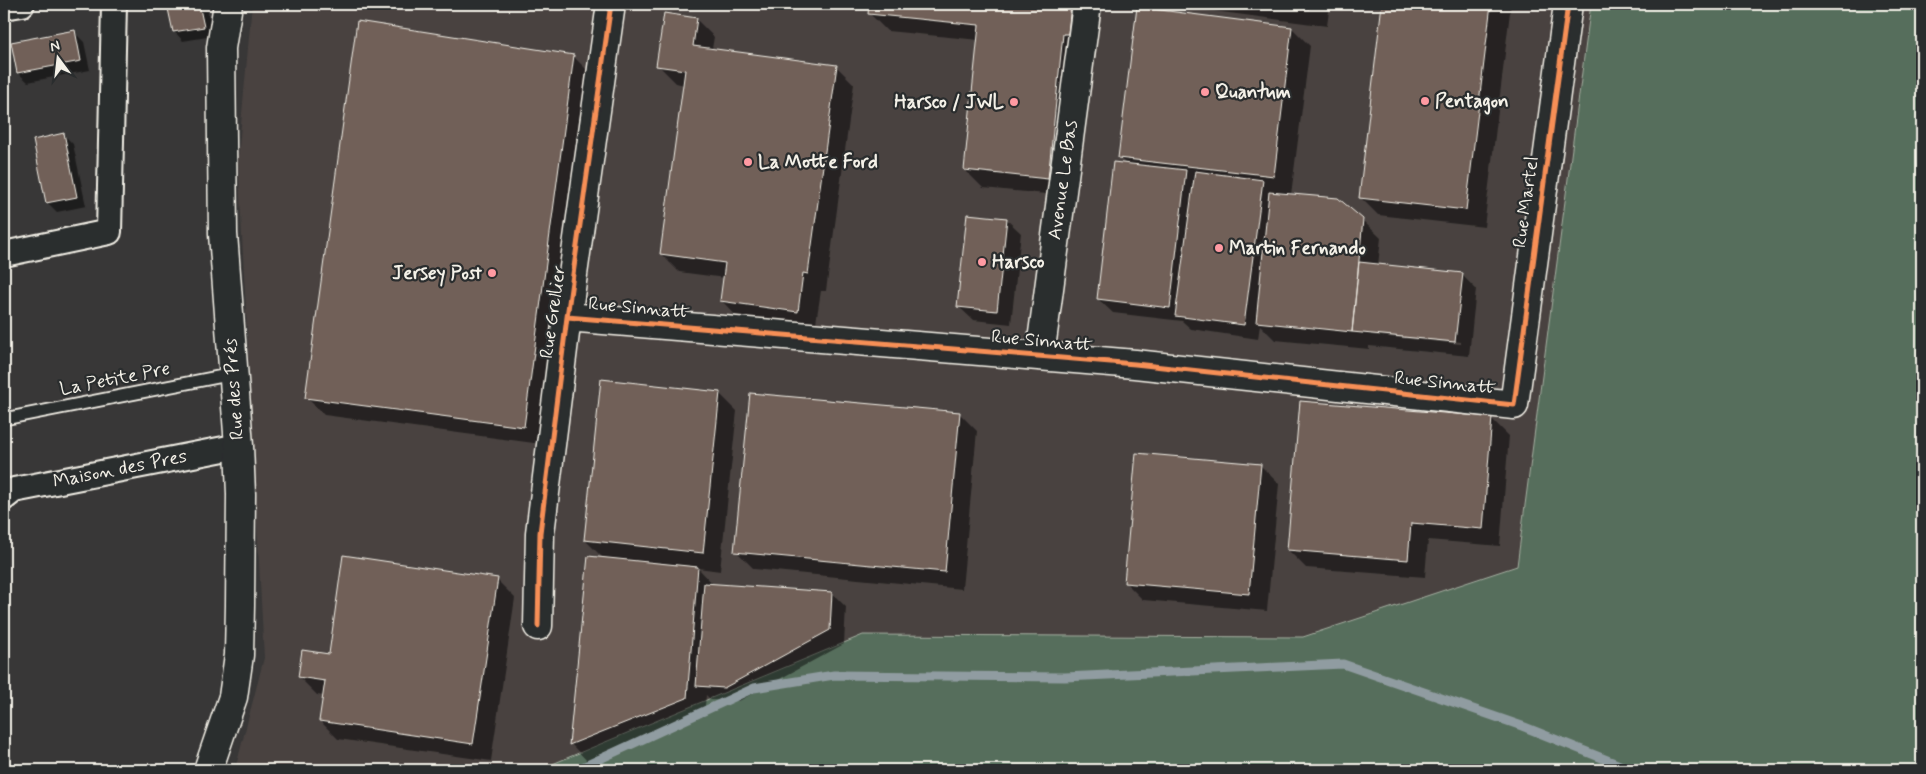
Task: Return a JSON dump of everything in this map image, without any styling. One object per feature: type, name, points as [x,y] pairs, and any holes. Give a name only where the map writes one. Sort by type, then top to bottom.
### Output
[{"type":"street","points":[[4,7],[22,4]]},
{"type":"street","points":[[4,254],[109,232],[114,4]]},
{"type":"street","name":"Rue des Prés","points":[[208,770],[234,697],[239,655],[241,494],[223,234],[221,48],[228,4]]},
{"type":"street","name":"Rue Grellier","points":[[538,626],[540,533],[567,317],[611,4]]},
{"type":"street","name":"Avenue Le Bas","points":[[1040,356],[1087,4]]},
{"type":"street","name":"Rue Martel","points":[[1514,405],[1568,4]]},
{"type":"street","name":"Rue Sinnatt","points":[[567,317],[1135,364],[1514,405]]},
{"type":"street","name":"Maison des Pres","points":[[4,498],[14,490],[239,446]]},
{"type":"lane","name":"La Petite Pre","points":[[4,419],[233,374]]},
{"type":"shaded area","points":[[252,4],[1591,4],[1517,566],[1303,637],[863,635],[538,770],[235,770],[264,658],[238,158]]},
{"type":"green space","points":[[1591,4],[1922,4],[1922,770],[538,770],[863,635],[1303,637],[1517,566]]},
{"type":"building","points":[[167,4],[199,4],[204,27],[173,32]]},
{"type":"building","name":"Harsco / JWL","points":[[869,4],[1071,4],[1068,34],[1063,34],[1048,179],[964,170],[979,25],[868,14]]},
{"type":"building","points":[[1270,4],[1310,4],[1309,9]]},
{"type":"building","name":"Pentagon","points":[[1382,4],[1491,4],[1466,210],[1359,198]]},
{"type":"building","name":"Quantum","points":[[1137,7],[1292,27],[1274,176],[1118,158]]},
{"type":"building","name":"La Motte Ford","points":[[664,13],[697,18],[693,46],[837,65],[808,274],[803,273],[798,312],[720,301],[725,263],[660,254],[685,70],[656,66]]},
{"type":"building","name":"Jersey Post","points":[[357,21],[574,55],[524,427],[305,398]]},
{"type":"building","points":[[75,30],[81,61],[17,73],[11,42]]},
{"type":"building","points":[[64,133],[77,197],[46,203],[33,140]]},
{"type":"building","points":[[1113,162],[1186,170],[1170,308],[1097,299]]},
{"type":"building","name":"Martin Fernando","points":[[1195,171],[1263,180],[1244,325],[1175,316]]},
{"type":"building","points":[[1269,192],[1338,198],[1363,219],[1352,332],[1256,322]]},
{"type":"building","name":"Harsco","points":[[967,214],[1007,218],[997,311],[957,307]]},
{"type":"building","points":[[1359,262],[1463,273],[1455,342],[1352,332]]},
{"type":"building","points":[[601,379],[720,392],[703,553],[584,540]]},
{"type":"building","points":[[750,393],[960,412],[945,572],[734,552]]},
{"type":"building","points":[[1300,401],[1492,417],[1483,529],[1411,523],[1408,560],[1287,550]]},
{"type":"building","points":[[1136,453],[1261,464],[1249,594],[1124,583]]},
{"type":"building","points":[[343,555],[498,578],[473,744],[319,721],[325,681],[298,677],[302,650],[329,654]]},
{"type":"building","points":[[588,556],[698,567],[687,698],[569,745]]},
{"type":"building","points":[[704,583],[832,592],[830,630],[724,688],[696,686]]},
{"type":"waterway","points":[[576,770],[754,688],[834,675],[1065,677],[1343,664],[1522,726],[1632,770]]},
{"type":"cycle path","points":[[538,626],[540,533],[567,317],[611,4]]},
{"type":"cycle path","points":[[567,317],[1135,364],[1514,405],[1568,4]]},
{"type":"place","name":"Quantum","points":[[1205,92]]},
{"type":"place","name":"Pentagon","points":[[1425,101]]},
{"type":"place","name":"Harsco / JWL","points":[[1014,102]]},
{"type":"place","name":"La Motte Ford","points":[[748,162]]},
{"type":"place","name":"Martin Fernando","points":[[1219,248]]},
{"type":"place","name":"Harsco","points":[[982,262]]},
{"type":"place","name":"Jersey Post","points":[[492,273]]}]
